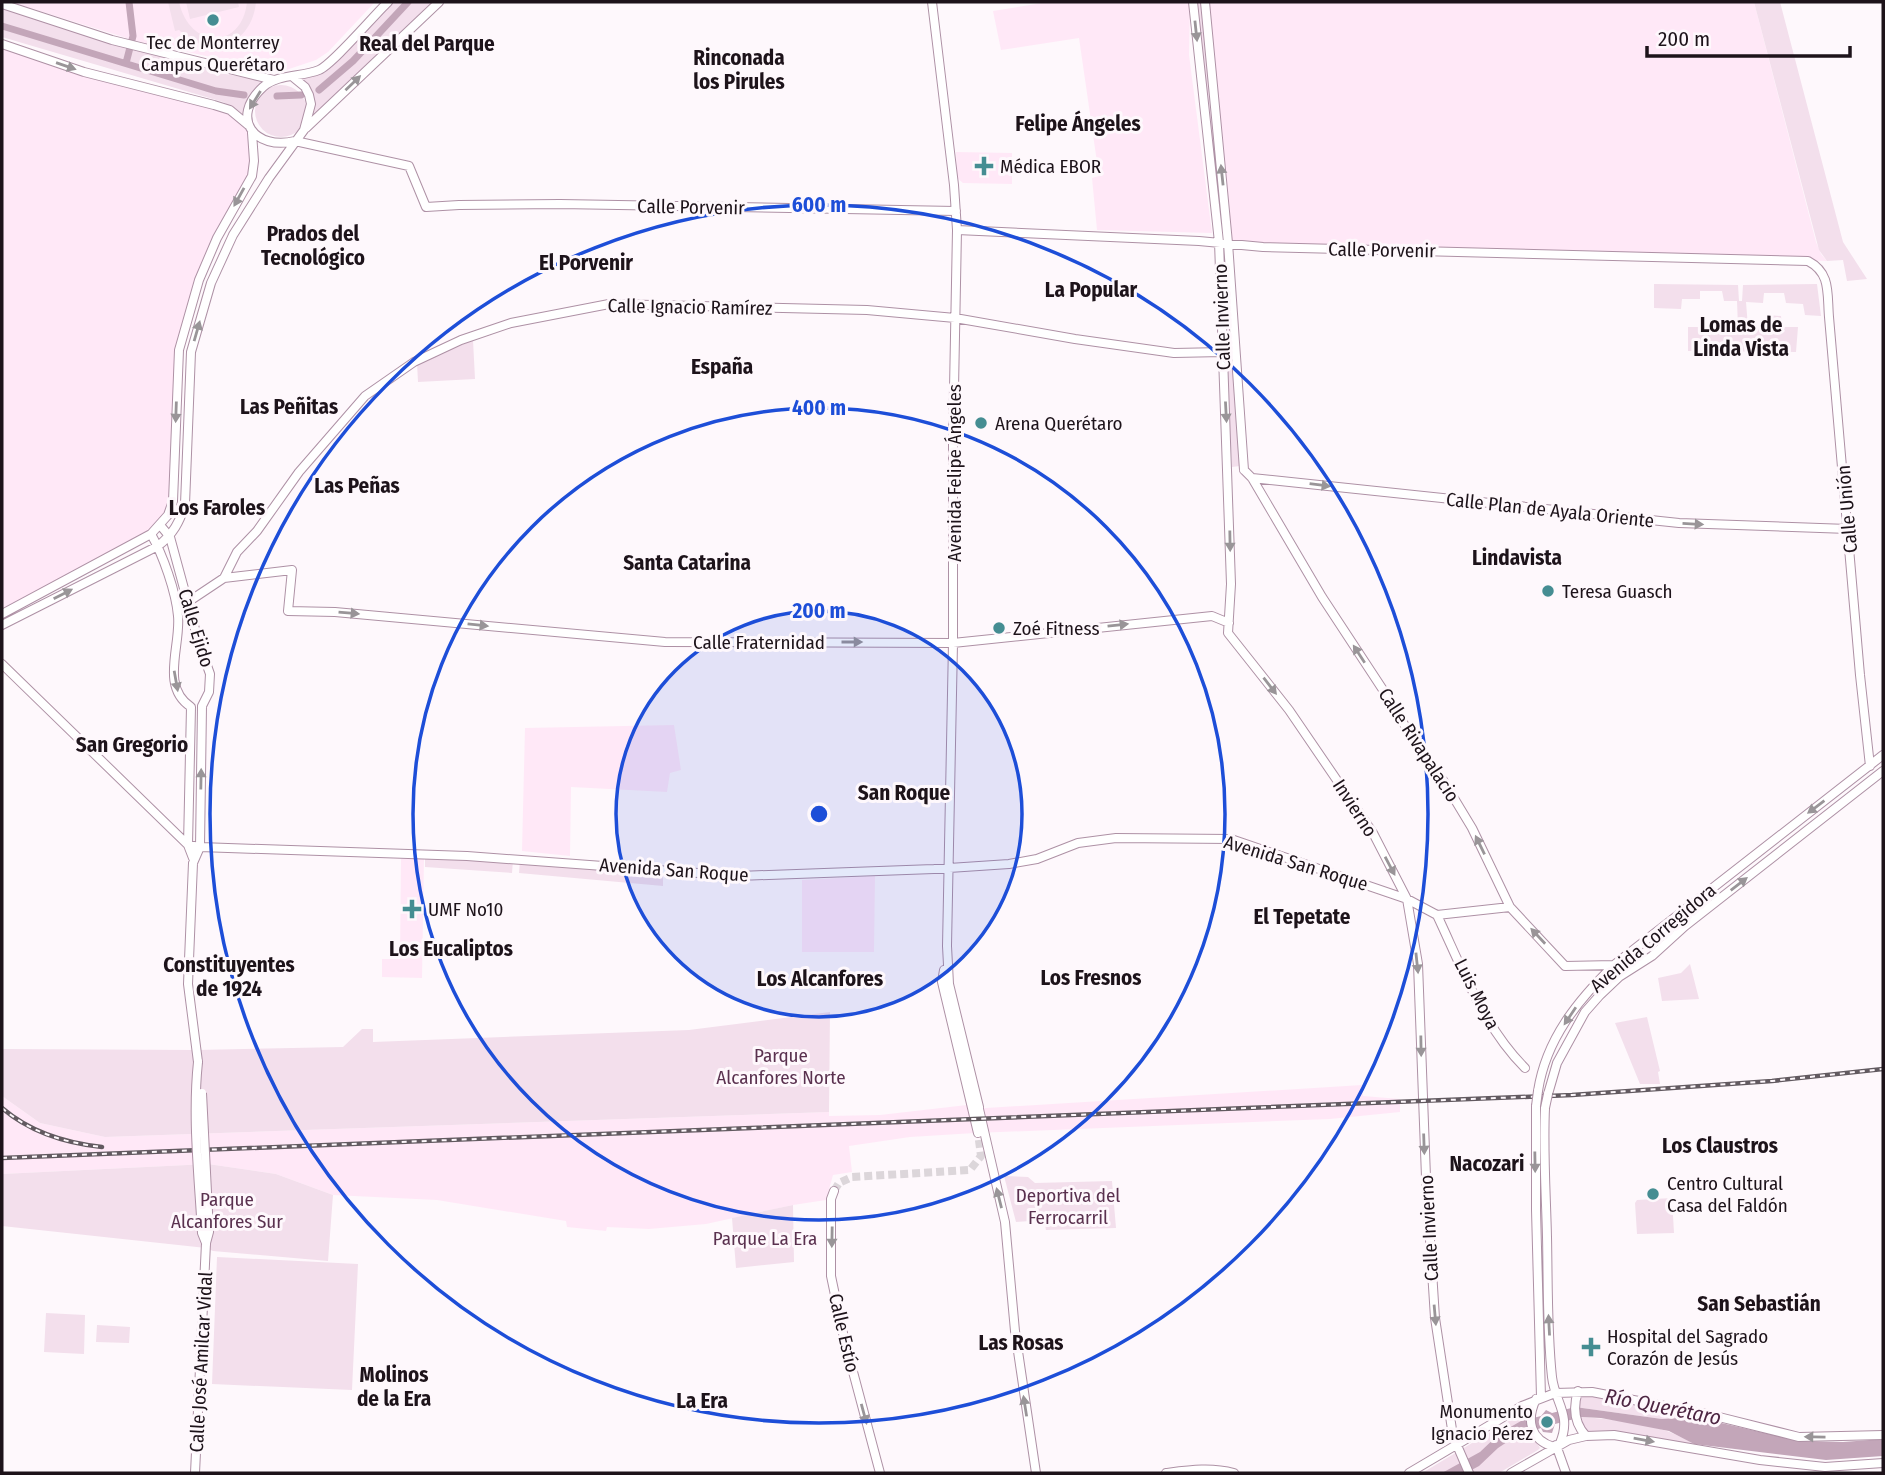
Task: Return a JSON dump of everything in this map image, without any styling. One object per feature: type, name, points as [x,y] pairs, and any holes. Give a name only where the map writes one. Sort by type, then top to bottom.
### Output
[{"type":"street","points":[[2,4],[112,40],[274,80],[293,78],[322,69],[388,2]]},
{"type":"street","points":[[2,625],[158,546],[170,537],[180,522],[185,504],[191,352],[211,283],[243,218],[304,131],[439,2]]},
{"type":"street","name":"Avenida Felipe Ángeles","points":[[932,2],[957,230],[948,984],[1005,1222],[1015,1331],[1036,1473]]},
{"type":"street","name":"Calle Invierno","points":[[1193,2],[1233,312],[1244,470]]},
{"type":"street","name":"Calle Invierno","points":[[1205,2],[1224,243],[1222,312],[1231,604],[1228,633]]},
{"type":"street","points":[[2,44],[84,72],[214,104],[230,110],[250,129],[271,142],[295,141]]},
{"type":"street","points":[[293,78],[305,87],[311,104],[304,131]]},
{"type":"street","points":[[2,614],[151,534],[169,515],[173,501],[179,350],[199,280],[216,238],[252,176],[254,161],[249,107],[263,88],[274,80]]},
{"type":"street","name":"Calle Porvenir","points":[[295,141],[409,166],[426,207],[560,204],[956,211]]},
{"type":"street","name":"Calle Porvenir","points":[[957,230],[1263,247],[1808,261]]},
{"type":"street","name":"Calle Unión","points":[[1808,261],[1819,266],[1825,274],[1870,766]]},
{"type":"street","name":"Calle Ignacio Ramírez","points":[[188,602],[224,578],[237,552],[257,531],[299,472],[365,396],[414,362],[487,330],[609,304],[867,310],[955,318],[1174,353],[1223,352]]},
{"type":"street","points":[[1222,312],[1233,312]]},
{"type":"street","points":[[1228,472],[1244,470]]},
{"type":"street","name":"Calle Rivapalacio","points":[[1244,470],[1252,478],[1322,597],[1389,699],[1432,771],[1443,779],[1472,828],[1510,907],[1565,966],[1614,965]]},
{"type":"street","name":"Calle Plan de Ayala Oriente","points":[[1252,478],[1679,523],[1848,528]]},
{"type":"street","name":"Calle Ejido","points":[[160,525],[170,537],[210,674],[209,692],[202,706],[200,847]]},
{"type":"street","name":"Calle Ejido","points":[[151,534],[158,546],[178,615],[174,678],[179,696],[191,707],[188,845],[193,858],[188,984],[201,1077],[208,1219],[206,1247]]},
{"type":"street","name":"Calle Fraternidad","points":[[224,578],[292,570],[288,611],[398,617],[665,642],[953,643],[1212,616],[1229,623]]},
{"type":"street","name":"Invierno","points":[[1228,633],[1289,710],[1367,825],[1407,899],[1418,964],[1420,1009]]},
{"type":"street","points":[[2,664],[188,845]]},
{"type":"street","name":"Avenida Corregidora","points":[[1539,1398],[1535,1114],[1545,1060],[1558,1033],[1586,992],[1614,965],[1883,755]]},
{"type":"street","name":"Avenida Corregidora","points":[[1558,1396],[1547,1294],[1545,1115],[1549,1088],[1557,1063],[1585,1012],[1619,978],[1652,956],[1685,926],[1883,771]]},
{"type":"street","name":"Avenida San Roque","points":[[188,845],[494,857],[739,876],[948,869],[1009,864],[1037,859],[1077,843],[1116,838],[1231,839],[1407,899],[1437,915]]},
{"type":"street","points":[[193,858],[200,847]]},
{"type":"street","points":[[1437,915],[1510,907]]},
{"type":"street","name":"Luis Moya","points":[[1437,915],[1489,1023],[1509,1052],[1525,1068]]},
{"type":"street","points":[[1643,942],[1646,953],[1652,956]]},
{"type":"street","name":"Avenida Felipe Ángeles","points":[[947,946],[942,982],[978,1133]]},
{"type":"street","name":"Calle Invierno","points":[[1420,1009],[1426,1177],[1435,1318],[1448,1416],[1469,1473]]},
{"type":"street","name":"Calle Estío","points":[[834,1191],[831,1199],[831,1276],[844,1338],[880,1473]]},
{"type":"street","name":"Calle José Amilcar Vidal","points":[[195,1473],[206,1247]]},
{"type":"street","points":[[1409,1473],[1539,1398],[1592,1391],[1711,1415],[1799,1437],[1883,1435]]},
{"type":"street","points":[[1577,1394],[1575,1415],[1578,1427],[1586,1436]]},
{"type":"street","points":[[1558,1396],[1564,1416],[1564,1431],[1557,1445],[1566,1473]]},
{"type":"street","points":[[1539,1398],[1531,1412],[1532,1432],[1540,1441],[1557,1445]]},
{"type":"street","points":[[1511,1473],[1557,1445],[1586,1436],[1614,1435],[1760,1460],[1825,1467],[1883,1463]]},
{"type":"street","points":[[1166,1473],[1218,1469],[1234,1473]]},
{"type":"shaded area","name":"Tec de Monterrey Campus Querétaro","points":[[11,2],[375,2],[328,52],[316,60],[286,70],[266,69],[136,41]]},
{"type":"shaded area","points":[[1048,2],[1190,2],[1189,55],[1212,233],[1097,230],[1092,178],[1099,176],[1079,38],[1001,50],[993,11]]},
{"type":"shaded area","points":[[1205,2],[1754,2],[1816,242],[1827,261],[1228,243]]},
{"type":"shaded area","points":[[2,44],[84,72],[230,110],[252,133],[252,176],[217,238],[179,350],[173,501],[151,534],[2,614]]},
{"type":"shaded area","name":"Médica EBOR","points":[[956,152],[1012,153],[1012,184],[963,183],[957,178]]},
{"type":"shaded area","points":[[674,725],[681,770],[670,773],[667,792],[571,787],[570,856],[522,851],[525,728]]},
{"type":"shaded area","name":"UMF No10","points":[[401,859],[424,859],[422,978],[382,977],[382,959],[400,959]]},
{"type":"shaded area","points":[[875,876],[874,952],[802,952],[802,880]]},
{"type":"shaded area","points":[[1362,1085],[1363,1096],[1400,1099],[1400,1112],[1330,1119],[910,1137],[849,1146],[852,1172],[833,1175],[826,1200],[706,1224],[649,1229],[607,1227],[606,1231],[567,1227],[566,1221],[437,1200],[333,1195],[276,1174],[208,1164],[2,1174],[2,1096],[40,1123],[105,1137],[829,1112],[829,1116],[880,1115],[967,1105],[971,1108],[986,1108]]},
{"type":"shaded area","points":[[1575,1407],[1662,1419],[1696,1417],[1798,1441],[1883,1439],[1883,1456],[1826,1460],[1694,1444],[1669,1431],[1582,1417],[1555,1424],[1552,1433],[1543,1432],[1541,1428],[1516,1436],[1479,1466],[1466,1473],[1442,1473],[1480,1452],[1500,1433],[1521,1421],[1541,1416],[1546,1410],[1552,1413]]},
{"type":"green space","points":[[168,2],[179,2],[185,18],[194,29],[204,36],[215,38],[226,36],[236,29],[243,18],[247,2],[256,2],[247,29],[228,44],[216,46],[204,45],[179,30],[175,31]]},
{"type":"green space","points":[[186,2],[238,2],[239,7],[190,19]]},
{"type":"green space","points":[[393,2],[435,2],[311,119],[314,101],[300,78],[323,71]]},
{"type":"green space","points":[[1196,2],[1204,2],[1222,199],[1217,200]]},
{"type":"green space","points":[[1754,2],[1780,2],[1843,242],[1867,279],[1847,281],[1843,260],[1827,261],[1819,250]]},
{"type":"green space","points":[[2,7],[226,74],[267,82],[245,115],[223,102],[2,37]]},
{"type":"green space","points":[[281,85],[300,92],[307,111],[300,130],[281,137],[262,130],[255,111],[262,92]]},
{"type":"green space","points":[[1654,284],[1738,285],[1739,301],[1742,301],[1743,285],[1817,284],[1821,316],[1805,315],[1803,304],[1786,303],[1784,293],[1764,293],[1763,303],[1746,302],[1748,327],[1767,327],[1767,315],[1781,316],[1782,327],[1798,327],[1796,352],[1688,351],[1688,327],[1738,327],[1737,301],[1724,301],[1722,291],[1700,291],[1700,299],[1682,299],[1681,309],[1654,308]]},
{"type":"green space","points":[[1232,313],[1240,466],[1232,467],[1224,314]]},
{"type":"green space","points":[[473,340],[475,379],[418,382],[417,363]]},
{"type":"green space","points":[[425,856],[513,860],[512,873],[425,867]]},
{"type":"green space","points":[[520,860],[663,874],[663,886],[519,873]]},
{"type":"green space","points":[[1690,964],[1699,999],[1662,1001],[1658,978],[1681,973]]},
{"type":"green space","name":"Parque Alcanfores Norte","points":[[830,1012],[829,1112],[105,1137],[40,1123],[2,1096],[2,1049],[197,1050],[343,1047],[362,1029],[373,1029],[373,1042],[689,1030]]},
{"type":"green space","points":[[1647,1017],[1660,1071],[1660,1084],[1640,1084],[1615,1023]]},
{"type":"green space","name":"Parque Alcanfores Sur","points":[[208,1164],[276,1174],[333,1195],[328,1261],[213,1251],[206,1248],[2,1226],[2,1174]]},
{"type":"green space","name":"Deportiva del Ferrocarril","points":[[1004,1176],[1028,1177],[1035,1183],[1112,1181],[1116,1228],[1046,1230],[1044,1220],[1016,1222]]},
{"type":"green space","points":[[1672,1198],[1674,1233],[1637,1234],[1637,1200]]},
{"type":"green space","name":"Parque La Era","points":[[793,1205],[794,1262],[736,1268],[732,1218]]},
{"type":"green space","points":[[217,1257],[358,1264],[352,1390],[212,1384]]},
{"type":"green space","points":[[46,1313],[85,1315],[84,1354],[44,1352]]},
{"type":"green space","points":[[97,1325],[130,1327],[129,1343],[96,1342]]},
{"type":"green space","points":[[1578,1391],[1693,1412],[1696,1417],[1662,1419],[1575,1407]]},
{"type":"green space","points":[[1522,1413],[1540,1448],[1538,1450],[1499,1473],[1422,1473]]},
{"type":"green space","points":[[1582,1417],[1629,1422],[1661,1429],[1702,1450],[1614,1435],[1586,1436],[1576,1419]]},
{"type":"waterway","points":[[126,63],[133,36],[129,2]]},
{"type":"waterway","points":[[319,90],[353,61],[408,2]]},
{"type":"waterway","points":[[2,26],[216,91],[244,95]]},
{"type":"waterway","points":[[277,96],[301,95]]},
{"type":"tunnel","points":[[834,1191],[839,1183],[852,1177],[970,1170],[981,1156],[978,1133]]},
{"type":"railway","points":[[2,1158],[1572,1095],[1772,1081],[1883,1069]]},
{"type":"railway","points":[[2,1108],[36,1130],[75,1143],[102,1147]]},
{"type":"place","name":"Tec de Monterrey Campus Querétaro","points":[[213,20]]},
{"type":"place","name":"Médica EBOR","points":[[984,166]]},
{"type":"place","name":"Arena Querétaro","points":[[981,423]]},
{"type":"place","name":"Teresa Guasch","points":[[1548,591]]},
{"type":"place","name":"Zoé Fitness","points":[[999,628]]},
{"type":"place","name":"UMF No10","points":[[412,909]]},
{"type":"place","name":"Centro Cultural Casa del Faldón","points":[[1653,1194]]},
{"type":"place","name":"Hospital del Sagrado Corazón de Jesús","points":[[1591,1347]]},
{"type":"place","name":"Monumento Ignacio Pérez","points":[[1547,1422]]},
{"type":"district","name":"Real del Parque","points":[[427,44]]},
{"type":"district","name":"Rinconada los Pirules","points":[[739,70]]},
{"type":"district","name":"Felipe Ángeles","points":[[1078,124]]},
{"type":"district","name":"Prados del Tecnológico","points":[[313,246]]},
{"type":"district","name":"El Porvenir","points":[[586,263]]},
{"type":"district","name":"La Popular","points":[[1091,290]]},
{"type":"district","name":"Lomas de Linda Vista","points":[[1741,337]]},
{"type":"district","name":"España","points":[[722,367]]},
{"type":"district","name":"Las Peñitas","points":[[289,407]]},
{"type":"district","name":"Las Peñas","points":[[357,486]]},
{"type":"district","name":"Los Faroles","points":[[217,508]]},
{"type":"district","name":"Lindavista","points":[[1517,558]]},
{"type":"district","name":"Santa Catarina","points":[[687,563]]},
{"type":"district","name":"San Gregorio","points":[[132,745]]},
{"type":"district","name":"San Roque","points":[[904,793]]},
{"type":"district","name":"El Tepetate","points":[[1302,917]]},
{"type":"district","name":"Los Eucaliptos","points":[[451,949]]},
{"type":"district","name":"Constituyentes de 1924","points":[[229,977]]},
{"type":"district","name":"Los Fresnos","points":[[1091,978]]},
{"type":"district","name":"Los Alcanfores","points":[[820,979]]},
{"type":"district","name":"Los Claustros","points":[[1720,1146]]},
{"type":"district","name":"Nacozari","points":[[1487,1164]]},
{"type":"district","name":"San Sebastián","points":[[1759,1304]]},
{"type":"district","name":"Las Rosas","points":[[1021,1343]]},
{"type":"district","name":"Molinos de la Era","points":[[394,1387]]},
{"type":"district","name":"La Era","points":[[702,1401]]},
{"type":"water label","name":"Río Querétaro","points":[[1663,1407]]}]
